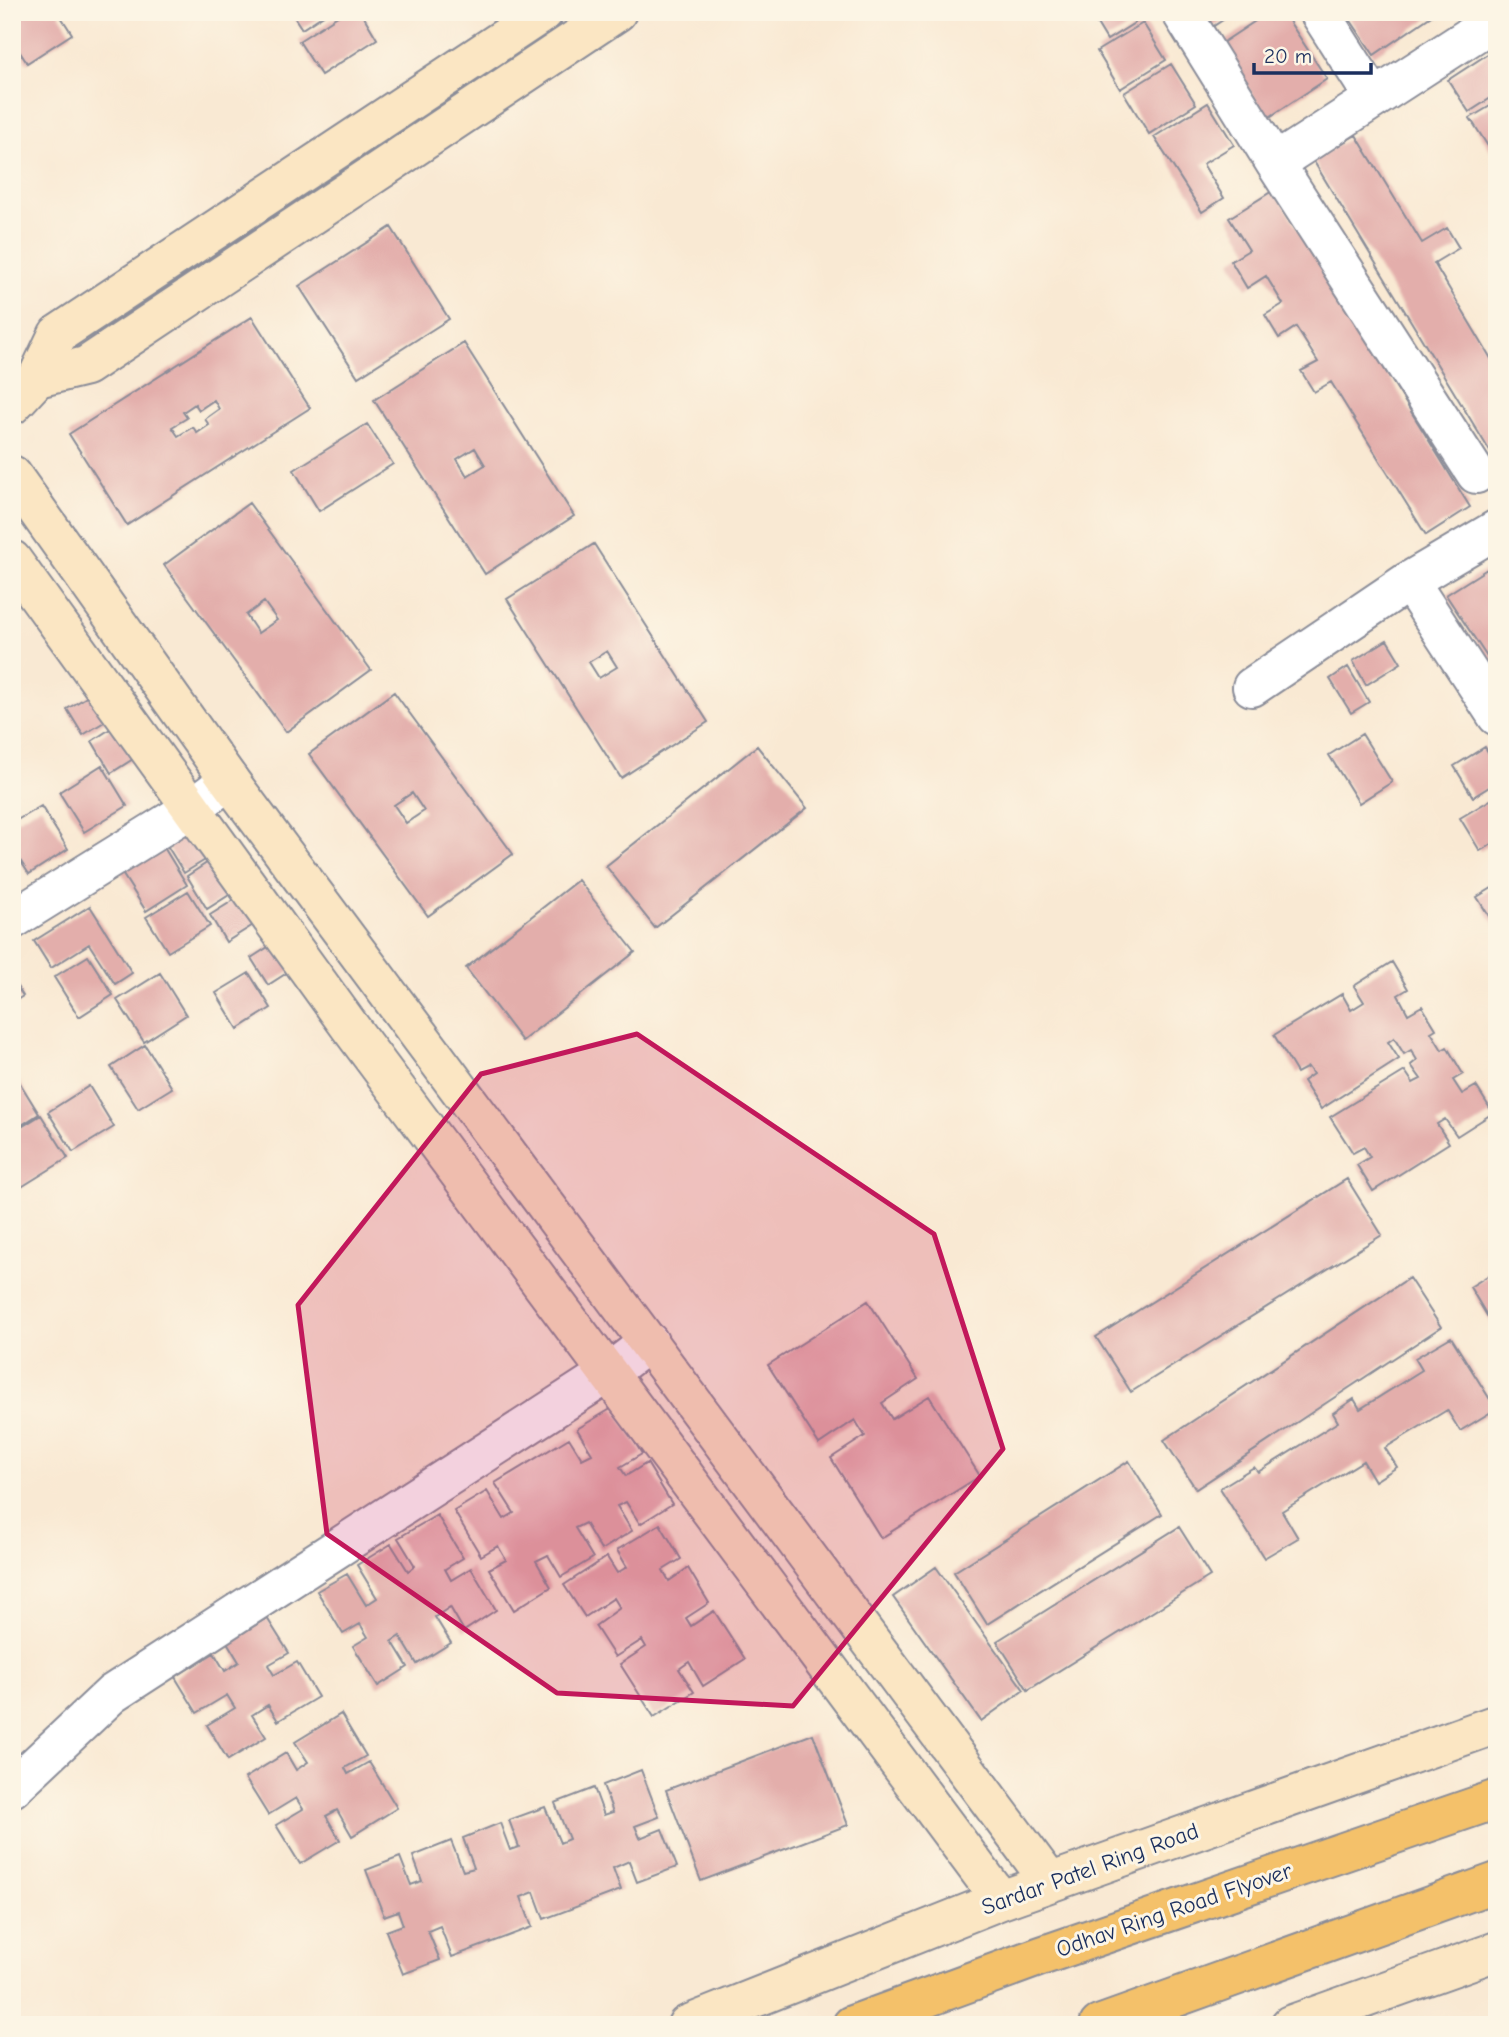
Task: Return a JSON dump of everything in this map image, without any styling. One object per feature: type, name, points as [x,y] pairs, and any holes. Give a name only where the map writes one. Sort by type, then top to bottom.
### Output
[{"type":"highway","name":"Odhav Ring Road Flyover","points":[[852,2025],[1041,1956],[1497,1799]]},
{"type":"highway","points":[[1099,2025],[1497,1882]]},
{"type":"street","points":[[25,392],[58,334],[544,12]]},
{"type":"street","points":[[25,392],[86,366],[617,12]]},
{"type":"street","points":[[1181,12],[1476,474]]},
{"type":"street","points":[[1319,12],[1374,98]]},
{"type":"street","points":[[1275,163],[1374,98],[1484,20]]},
{"type":"street","points":[[12,475],[229,780],[1051,1882]]},
{"type":"street","points":[[1252,687],[1409,581],[1497,529]]},
{"type":"street","points":[[12,560],[350,1027],[1000,1900]]},
{"type":"street","points":[[1409,581],[1497,716]]},
{"type":"street","points":[[12,920],[192,808],[229,780]]},
{"type":"street","points":[[12,1788],[112,1694],[607,1374],[649,1342]]},
{"type":"street","name":"Sardar Patel Ring Road","points":[[687,2025],[1000,1900],[1497,1724]]},
{"type":"street","points":[[1290,2025],[1497,1951]]},
{"type":"highlighted area","points":[[637,1034],[934,1234],[1003,1449],[793,1706],[557,1693],[327,1534],[298,1305],[481,1074]]},
{"type":"building","points":[[12,12],[58,12],[72,34],[27,63],[12,40]]},
{"type":"building","points":[[291,12],[328,12],[302,29]]},
{"type":"building","points":[[344,12],[361,12],[377,39],[321,75],[299,41]]},
{"type":"building","points":[[1090,12],[1152,12],[1107,40]]},
{"type":"building","points":[[1199,12],[1235,12],[1209,29]]},
{"type":"building","points":[[1269,12],[1283,12],[1327,79],[1268,118],[1219,45]]},
{"type":"building","points":[[1345,12],[1437,12],[1374,55]]},
{"type":"building","points":[[1143,23],[1166,60],[1120,89],[1097,51]]},
{"type":"building","points":[[1494,50],[1497,55],[1497,94],[1469,112],[1448,80]]},
{"type":"building","points":[[1171,64],[1196,104],[1149,134],[1124,93]]},
{"type":"building","points":[[1497,102],[1497,152],[1493,154],[1470,118]]},
{"type":"building","points":[[1208,103],[1234,145],[1203,164],[1224,198],[1202,212],[1154,137]]},
{"type":"building","points":[[1356,135],[1422,243],[1447,228],[1459,248],[1434,263],[1493,362],[1497,360],[1497,463],[1313,160]]},
{"type":"building","points":[[1274,190],[1470,507],[1426,535],[1331,382],[1314,392],[1301,371],[1318,362],[1296,327],[1279,338],[1265,315],[1283,304],[1266,276],[1247,288],[1231,261],[1249,250],[1229,218]]},
{"type":"building","points":[[391,227],[449,319],[358,377],[299,286]]},
{"type":"building","points":[[252,317],[310,408],[127,525],[69,434]],"holes":[[[214,400],[219,409],[205,419],[209,425],[197,433],[193,427],[178,436],[172,427],[187,418],[183,412],[195,404],[199,410]]]},
{"type":"building","points":[[464,343],[574,516],[485,574],[374,400]],"holes":[[[475,448],[485,465],[467,476],[457,459]]]},
{"type":"building","points":[[367,424],[393,464],[319,511],[294,470]]},
{"type":"building","points":[[249,503],[371,670],[286,732],[164,565]],"holes":[[[264,602],[277,620],[258,633],[246,615]]]},
{"type":"building","points":[[594,544],[708,722],[621,778],[507,599]],"holes":[[[607,651],[617,667],[599,678],[589,662]]]},
{"type":"building","points":[[1487,569],[1497,583],[1497,672],[1446,595]]},
{"type":"building","points":[[1387,640],[1401,663],[1366,685],[1353,661]]},
{"type":"building","points":[[1348,667],[1369,702],[1351,713],[1330,679]]},
{"type":"building","points":[[98,690],[114,716],[83,735],[67,709]]},
{"type":"building","points":[[394,692],[513,854],[428,916],[309,754]],"holes":[[[412,793],[424,811],[406,823],[394,805]]]},
{"type":"building","points":[[121,722],[141,754],[111,773],[92,741]]},
{"type":"building","points":[[1362,734],[1392,782],[1359,803],[1329,755]]},
{"type":"building","points":[[757,746],[807,808],[655,928],[606,866]]},
{"type":"building","points":[[1485,747],[1497,767],[1497,782],[1473,797],[1454,766]]},
{"type":"building","points":[[102,765],[127,806],[84,832],[59,792]]},
{"type":"building","points":[[1492,799],[1497,807],[1497,841],[1480,851],[1460,818]]},
{"type":"building","points":[[41,806],[68,849],[29,874],[12,848],[12,823]]},
{"type":"building","points":[[194,820],[215,854],[184,873],[163,839]]},
{"type":"building","points":[[160,841],[187,885],[146,911],[118,867]]},
{"type":"building","points":[[216,857],[237,890],[207,909],[187,876]]},
{"type":"building","points":[[578,880],[635,952],[522,1041],[466,968]]},
{"type":"building","points":[[1497,885],[1497,929],[1477,897]]},
{"type":"building","points":[[188,891],[210,926],[168,952],[146,917]]},
{"type":"building","points":[[242,895],[258,922],[226,942],[210,915]]},
{"type":"building","points":[[90,906],[132,973],[115,984],[89,944],[51,968],[34,941]]},
{"type":"building","points":[[276,942],[293,969],[268,985],[251,958]]},
{"type":"building","points":[[88,956],[113,995],[79,1017],[54,977]]},
{"type":"building","points":[[1392,962],[1408,989],[1398,995],[1408,1014],[1422,1006],[1436,1029],[1431,1032],[1442,1050],[1447,1047],[1463,1074],[1453,1080],[1462,1094],[1476,1086],[1493,1113],[1457,1136],[1445,1119],[1437,1124],[1449,1143],[1373,1191],[1357,1165],[1370,1157],[1364,1147],[1353,1153],[1330,1117],[1405,1071],[1413,1083],[1421,1079],[1411,1065],[1417,1060],[1411,1050],[1404,1054],[1394,1038],[1388,1042],[1399,1059],[1321,1109],[1303,1081],[1313,1074],[1308,1067],[1297,1073],[1274,1035],[1342,994],[1351,1010],[1364,1002],[1354,986]]},
{"type":"building","points":[[160,973],[186,1015],[144,1042],[117,1000]]},
{"type":"building","points":[[249,973],[271,1008],[238,1029],[216,993]]},
{"type":"building","points":[[12,979],[23,996],[12,1003]]},
{"type":"building","points":[[145,1045],[172,1088],[138,1109],[111,1067]]},
{"type":"building","points":[[12,1070],[39,1114],[12,1131]]},
{"type":"building","points":[[89,1086],[114,1127],[73,1152],[48,1112]]},
{"type":"building","points":[[41,1115],[68,1158],[15,1191],[12,1187],[12,1133]]},
{"type":"building","points":[[1347,1179],[1382,1235],[1131,1392],[1096,1337]]},
{"type":"building","points":[[1497,1270],[1497,1322],[1492,1324],[1470,1287]]},
{"type":"building","points":[[1409,1278],[1441,1327],[1196,1489],[1164,1440]]},
{"type":"building","points":[[868,1301],[918,1379],[882,1403],[892,1419],[929,1396],[980,1476],[881,1538],[831,1458],[865,1436],[855,1420],[819,1444],[768,1365]]},
{"type":"building","points":[[1451,1337],[1496,1409],[1460,1431],[1447,1410],[1385,1448],[1397,1467],[1375,1481],[1363,1461],[1282,1511],[1298,1538],[1264,1558],[1220,1488],[1254,1467],[1258,1472],[1338,1422],[1333,1413],[1354,1399],[1360,1409],[1422,1370],[1415,1358]]},
{"type":"building","points":[[614,1407],[642,1454],[620,1467],[626,1476],[647,1463],[672,1504],[640,1524],[626,1502],[617,1506],[632,1531],[601,1550],[585,1523],[575,1528],[593,1558],[561,1577],[548,1555],[536,1561],[551,1587],[514,1610],[489,1569],[506,1560],[498,1546],[481,1556],[454,1511],[487,1491],[504,1519],[514,1513],[495,1483],[569,1438],[582,1459],[592,1454],[577,1429]]},
{"type":"building","points":[[1129,1461],[1162,1514],[987,1624],[954,1572]]},
{"type":"building","points":[[437,1515],[463,1558],[445,1569],[451,1580],[471,1568],[496,1610],[464,1631],[450,1607],[435,1617],[451,1643],[417,1664],[400,1636],[392,1641],[408,1667],[378,1686],[353,1646],[368,1637],[360,1624],[343,1634],[317,1591],[347,1574],[366,1605],[377,1598],[357,1565],[391,1544],[408,1571],[415,1566],[398,1538]]},
{"type":"building","points":[[660,1524],[681,1559],[663,1570],[669,1581],[688,1568],[709,1603],[686,1618],[691,1626],[714,1611],[745,1659],[703,1686],[689,1662],[679,1669],[694,1692],[654,1717],[620,1664],[646,1647],[642,1640],[615,1657],[595,1626],[620,1608],[614,1598],[585,1617],[564,1585],[607,1557],[617,1573],[627,1567],[617,1550]]},
{"type":"building","points":[[1179,1527],[1210,1576],[1028,1690],[997,1641]]},
{"type":"building","points":[[936,1567],[1024,1690],[981,1721],[893,1597]]},
{"type":"building","points":[[267,1618],[289,1653],[268,1665],[274,1675],[297,1662],[318,1697],[278,1721],[268,1705],[252,1715],[266,1737],[228,1760],[207,1725],[235,1708],[227,1695],[197,1713],[175,1677],[214,1653],[225,1671],[239,1662],[227,1642]]},
{"type":"building","points":[[341,1714],[366,1756],[345,1768],[348,1774],[369,1762],[397,1808],[352,1836],[337,1810],[326,1816],[340,1840],[300,1864],[276,1825],[303,1809],[296,1798],[268,1815],[245,1778],[286,1753],[296,1770],[308,1762],[295,1742]]},
{"type":"building","points":[[813,1734],[848,1825],[701,1881],[666,1790]]},
{"type":"building","points":[[641,1770],[659,1817],[635,1826],[640,1838],[662,1829],[677,1867],[637,1882],[629,1861],[613,1868],[621,1890],[544,1919],[534,1892],[521,1897],[532,1927],[452,1957],[440,1926],[428,1931],[440,1960],[403,1974],[386,1931],[403,1925],[398,1911],[384,1916],[366,1870],[400,1857],[411,1885],[422,1881],[413,1856],[451,1841],[463,1871],[474,1868],[463,1838],[500,1823],[510,1850],[519,1847],[509,1820],[545,1807],[560,1843],[569,1839],[555,1803],[594,1788],[604,1815],[613,1812],[603,1785]]}]
